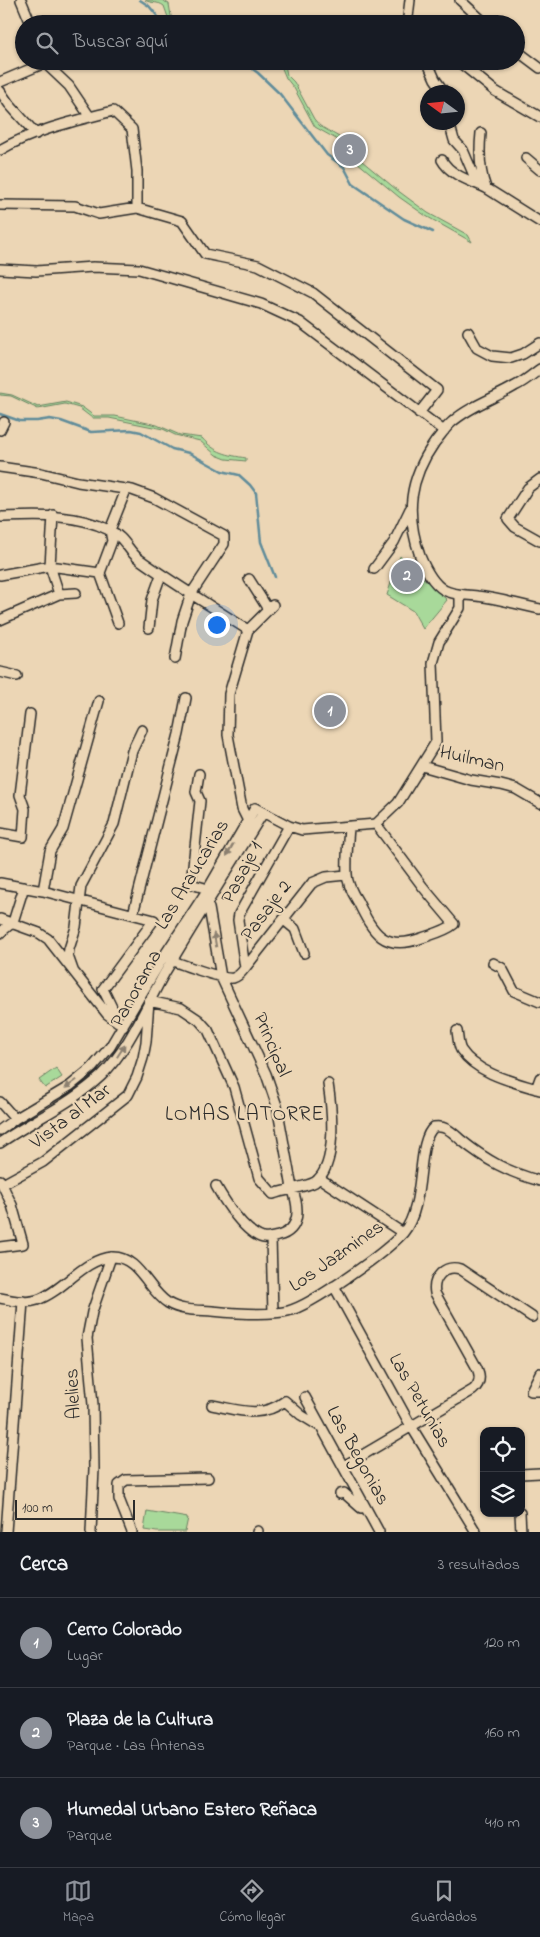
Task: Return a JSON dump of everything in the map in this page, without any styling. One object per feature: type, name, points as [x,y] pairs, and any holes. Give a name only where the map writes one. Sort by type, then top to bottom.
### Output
[{"type":"street","points":[[21,0],[27,15]]},
{"type":"street","points":[[408,15],[410,0]]},
{"type":"street","points":[[460,0],[476,15]]},
{"type":"street","points":[[525,57],[540,68]]},
{"type":"street","points":[[0,82],[28,70]]},
{"type":"street","points":[[54,70],[69,86],[90,117]]},
{"type":"street","points":[[432,70],[439,85]]},
{"type":"street","points":[[469,70],[495,91],[540,117]]},
{"type":"street","points":[[0,91],[36,134]]},
{"type":"street","points":[[0,150],[36,134],[112,111],[132,129],[137,171],[137,208]]},
{"type":"street","points":[[451,130],[454,140],[463,150],[475,178],[486,188]]},
{"type":"street","points":[[481,132],[479,145],[481,175],[486,188]]},
{"type":"street","points":[[526,158],[540,170]]},
{"type":"street","points":[[442,160],[445,167],[486,188],[540,222]]},
{"type":"street","points":[[0,205],[75,206],[100,214],[137,208],[182,221],[206,254],[258,265],[313,293],[437,390],[419,413]]},
{"type":"street","points":[[0,269],[36,271],[93,267],[139,269],[262,304],[300,322],[444,431]]},
{"type":"street","points":[[468,332],[477,348],[492,356],[511,358],[523,354],[540,343]]},
{"type":"street","points":[[540,369],[516,386],[453,421],[444,431],[427,454],[416,474],[411,519],[414,540],[422,561],[432,579],[442,589],[460,595],[476,596],[540,609]]},
{"type":"street","points":[[0,467],[126,490],[154,498],[224,536],[224,544],[192,594],[182,621],[175,659]]},
{"type":"street","points":[[540,479],[528,488],[508,519],[515,527],[540,540]]},
{"type":"street","points":[[118,623],[100,573],[112,541],[110,530],[126,490]]},
{"type":"street","points":[[374,569],[394,542],[412,507]]},
{"type":"street","points":[[53,515],[50,566],[59,594]]},
{"type":"street","points":[[0,517],[53,515],[110,530],[126,541],[135,556],[161,575],[248,630]]},
{"type":"street","points":[[0,576],[50,566],[100,573]]},
{"type":"street","points":[[149,628],[152,600],[161,575]]},
{"type":"street","points":[[247,819],[242,809],[228,735],[229,694],[248,630],[270,608],[266,606],[249,579]]},
{"type":"street","points":[[0,620],[59,594],[76,593]]},
{"type":"street","points":[[263,813],[289,826],[302,830],[349,827],[376,824],[398,803],[436,742],[433,663],[439,642],[460,608],[460,595]]},
{"type":"street","points":[[0,672],[16,676]]},
{"type":"street","points":[[133,914],[179,734],[186,698]]},
{"type":"street","points":[[43,891],[50,851],[63,829],[99,701]]},
{"type":"street","points":[[0,833],[23,837],[25,809],[20,795],[30,714]]},
{"type":"street","points":[[73,970],[68,956],[68,949],[76,927],[81,886],[114,824],[132,751],[142,730]]},
{"type":"street","name":"Huilman","points":[[422,766],[471,780],[501,784],[516,789],[540,803]]},
{"type":"street","points":[[198,774],[196,792],[200,801],[192,884],[208,889]]},
{"type":"street","name":"Las Araucarias","points":[[0,1130],[70,1086],[92,1068],[110,1047],[121,1024],[168,958],[247,819],[255,808],[263,813]]},
{"type":"street","name":"Panorama","points":[[0,1144],[21,1128],[79,1094],[101,1076],[115,1060],[149,1001],[168,958],[205,906],[263,813]]},
{"type":"street","points":[[349,827],[346,875],[352,892],[372,930],[381,937],[396,943],[415,941],[449,928],[454,924],[423,887],[376,824]]},
{"type":"street","name":"Pasaje 1","points":[[245,968],[238,920],[239,914],[289,826]]},
{"type":"street","name":"Pasaje 2","points":[[221,977],[232,978],[245,968],[284,920],[306,888],[312,883],[326,877],[346,875]]},
{"type":"street","points":[[0,883],[43,891],[154,920],[103,989],[121,1024]]},
{"type":"street","points":[[0,933],[12,922],[24,887]]},
{"type":"street","name":"Principal","points":[[205,906],[209,908],[221,977],[266,1074],[277,1106],[292,1188],[297,1200],[298,1209],[294,1226],[281,1235],[271,1238]]},
{"type":"street","points":[[0,919],[40,933],[48,938],[106,1014],[121,1024]]},
{"type":"street","points":[[284,920],[295,928],[304,953]]},
{"type":"street","points":[[168,958],[221,977]]},
{"type":"street","points":[[493,963],[502,968],[514,992],[540,1002]]},
{"type":"street","points":[[149,1001],[181,1008],[199,1020],[208,1030],[234,1087],[259,1178],[273,1194],[313,1183],[319,1178],[327,1161],[332,1136],[332,1116],[328,1084]]},
{"type":"street","name":"Vista al Mar","points":[[1,1182],[43,1162],[128,1095],[137,1077],[143,1058],[149,1001]]},
{"type":"street","points":[[458,1031],[460,1048],[472,1062],[494,1075],[538,1090],[540,1078]]},
{"type":"street","points":[[0,1102],[15,1119]]},
{"type":"street","name":"Los Jazmines","points":[[111,1257],[128,1260],[139,1270],[157,1294],[176,1308],[216,1312],[273,1313],[288,1311],[302,1306],[334,1286],[403,1233],[418,1203],[426,1141],[430,1130],[434,1127],[447,1129],[476,1152],[498,1166],[540,1181]]},
{"type":"street","points":[[319,1178],[403,1233]]},
{"type":"street","points":[[0,1246],[23,1244],[12,1205],[1,1182]]},
{"type":"street","points":[[216,1186],[224,1200],[248,1229],[263,1238],[271,1238],[273,1313]]},
{"type":"street","points":[[0,1298],[23,1301],[37,1300],[93,1263],[111,1257]]},
{"type":"street","name":"Alelies","points":[[91,1532],[94,1469],[91,1367],[87,1338],[92,1312],[111,1257]]},
{"type":"street","points":[[344,1466],[473,1390],[479,1383],[480,1375],[478,1368],[435,1293],[435,1283],[443,1271],[452,1268],[460,1269],[532,1317]]},
{"type":"street","name":"Las Petunias","points":[[334,1286],[411,1426],[476,1532]]},
{"type":"street","points":[[6,1532],[23,1301]]},
{"type":"street","points":[[536,1391],[540,1373]]},
{"type":"street","name":"Las Begonias","points":[[304,1397],[379,1532]]},
{"type":"street","points":[[212,1405],[256,1413],[277,1407],[285,1400],[300,1415],[321,1427]]},
{"type":"street","points":[[525,1474],[540,1473]]},
{"type":"street","points":[[132,1532],[120,1499],[119,1485],[123,1482],[126,1480],[208,1478]]},
{"type":"street","points":[[340,1494],[344,1493],[361,1508],[365,1507]]},
{"type":"street","points":[[520,1517],[521,1532]]},
{"type":"green space","points":[[145,0],[162,0],[169,4],[171,15],[167,15],[164,6]]},
{"type":"green space","points":[[283,70],[286,70],[287,75],[294,82],[314,119],[320,126],[346,141],[356,156],[397,190],[428,213],[468,235],[472,242],[426,216],[399,197],[357,162],[345,144],[315,127],[294,88]]},
{"type":"green space","points":[[0,393],[12,395],[38,407],[66,402],[82,407],[94,416],[115,416],[157,425],[180,435],[202,438],[217,450],[246,458],[246,461],[226,459],[216,455],[200,441],[175,435],[163,429],[109,418],[92,418],[79,408],[65,404],[38,409],[11,396],[0,395]]},
{"type":"green space","points":[[400,556],[447,600],[423,629],[413,611],[387,595]]},
{"type":"green space","points":[[56,1068],[62,1077],[45,1088],[39,1080]]},
{"type":"green space","points":[[147,1511],[188,1518],[185,1532],[144,1530]]},
{"type":"waterway","points":[[140,0],[149,6],[156,15]]},
{"type":"waterway","points":[[254,70],[280,94],[327,155],[344,167],[353,184],[404,219],[433,232]]},
{"type":"waterway","points":[[0,414],[20,421],[50,419],[61,421],[91,432],[131,430],[141,432],[172,449],[189,453],[222,471],[239,475],[256,493],[261,542],[275,577]]},
{"type":"place","name":"Humedal Urbano Estero Reñaca","points":[[350,150]]},
{"type":"place","name":"Plaza de la Cultura","points":[[407,576]]},
{"type":"place","name":"Cerro Colorado","points":[[330,711]]},
{"type":"district","name":"LOMAS LATORRE","points":[[245,1115]]}]
